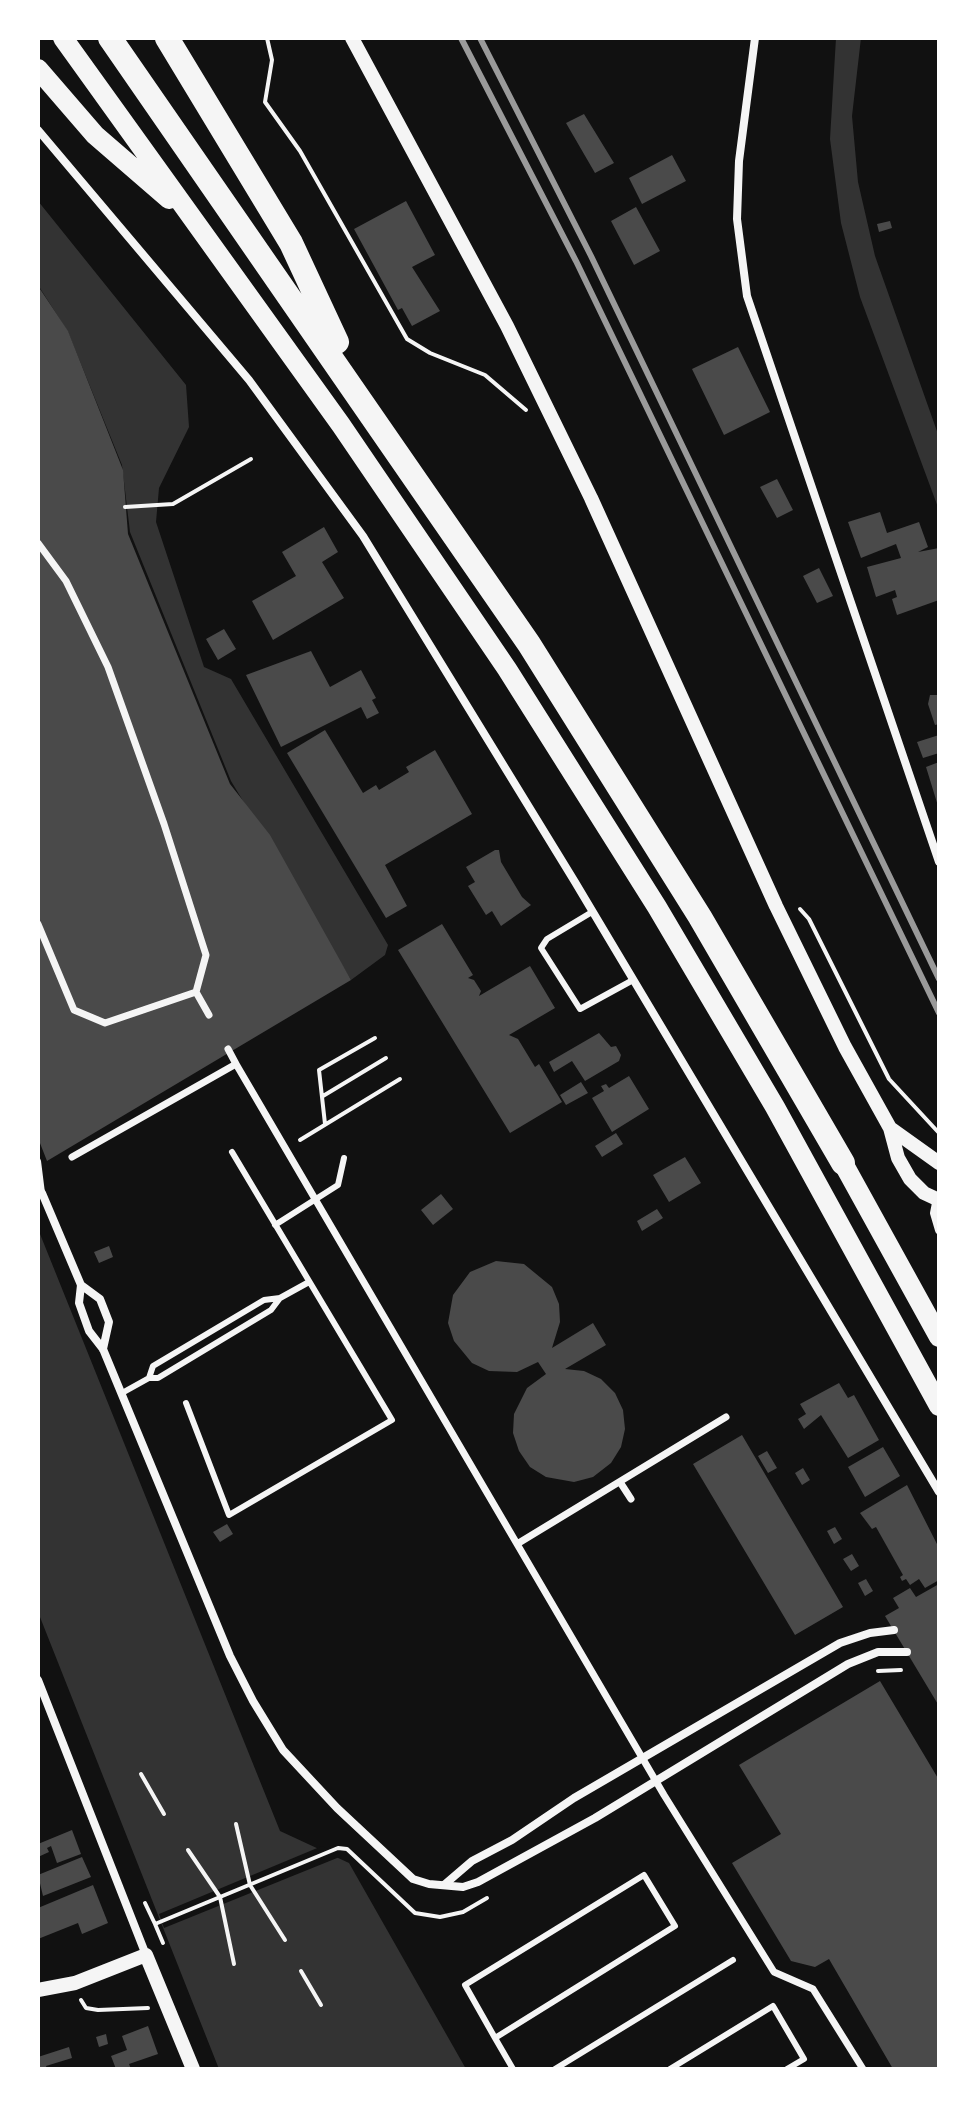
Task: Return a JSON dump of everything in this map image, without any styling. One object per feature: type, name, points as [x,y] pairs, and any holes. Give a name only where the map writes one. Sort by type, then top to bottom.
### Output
[{"type":"highway","points":[[110,38],[363,399],[529,644],[700,917],[843,1163]]},
{"type":"highway","points":[[167,38],[291,243],[363,399]]},
{"type":"main road","points":[[63,38],[341,425],[507,669],[657,907],[775,1107],[939,1406]]},
{"type":"main road","points":[[38,69],[95,135],[193,220]]},
{"type":"main road","points":[[843,1163],[939,1337]]},
{"type":"street","points":[[352,38],[507,326],[591,498],[776,906],[845,1047],[890,1128],[898,1158],[910,1179],[938,1198],[934,1213],[939,1230]]},
{"type":"street","points":[[754,39],[739,161],[737,205],[740,259],[747,296],[939,862]]},
{"type":"street","points":[[38,130],[249,380],[363,536],[939,1492]]},
{"type":"street","points":[[38,543],[66,581],[108,667],[206,955],[196,992],[209,1015]]},
{"type":"street","points":[[38,924],[74,1010],[105,1023],[196,992]]},
{"type":"street","points":[[228,1049],[664,1795],[774,1972],[813,1989],[863,2069]]},
{"type":"street","points":[[72,1157],[236,1064]]},
{"type":"street","points":[[890,1128],[939,1163]]},
{"type":"street","points":[[40,1191],[81,1285],[79,1303],[89,1331],[103,1349],[230,1656],[283,1750],[337,1808],[413,1879],[463,1887],[478,1882],[656,1780],[848,1664],[878,1652],[907,1652]]},
{"type":"street","points":[[81,1285],[100,1299],[109,1322],[103,1349]]},
{"type":"street","points":[[517,1544],[726,1417]]},
{"type":"street","points":[[620,1482],[631,1499]]},
{"type":"street","points":[[444,1885],[472,1861],[840,1643],[870,1633],[894,1630]]},
{"type":"street","points":[[38,1680],[193,2069]]},
{"type":"street","points":[[38,1990],[75,1983],[146,1955]]},
{"type":"lane","points":[[592,912],[547,939],[541,948],[575,1006],[584,1009],[633,980]]},
{"type":"lane","points":[[186,1403],[229,1515],[392,1420],[232,1152]]},
{"type":"lane","points":[[275,1225],[338,1185],[344,1158]]},
{"type":"lane","points":[[38,1161],[40,1191]]},
{"type":"lane","points":[[149,1378],[153,1366],[264,1300],[280,1298],[309,1282]]},
{"type":"lane","points":[[122,1393],[149,1378],[158,1378],[259,1318],[271,1310],[280,1298]]},
{"type":"lane","points":[[495,2038],[675,1926],[644,1875],[465,1985],[495,2038],[513,2069]]},
{"type":"lane","points":[[555,2069],[733,1960]]},
{"type":"lane","points":[[670,2069],[773,2006],[810,2069]]},
{"type":"lane","points":[[787,2069],[804,2059]]},
{"type":"path","points":[[267,38],[272,60],[265,102],[300,151],[407,339],[430,353],[485,375],[526,410],[532,422]]},
{"type":"path","points":[[125,507],[173,504],[251,459]]},
{"type":"path","points":[[776,906],[796,905],[809,919],[889,1079],[939,1133]]},
{"type":"path","points":[[325,1124],[319,1070],[375,1038]]},
{"type":"path","points":[[322,1096],[386,1058]]},
{"type":"path","points":[[287,1149],[400,1079]]},
{"type":"path","points":[[141,1774],[164,1814]]},
{"type":"path","points":[[236,1824],[250,1885],[285,1940]]},
{"type":"path","points":[[162,1921],[338,1848]]},
{"type":"path","points":[[188,1850],[220,1897],[234,1964]]},
{"type":"path","points":[[150,1912],[155,1924]]},
{"type":"path","points":[[301,1971],[321,2005]]},
{"type":"path","points":[[86,2008],[167,2008]]},
{"type":"shaded area","points":[[836,38],[861,38],[852,116],[858,182],[875,256],[939,437],[939,510],[860,297],[841,223],[830,139]]},
{"type":"shaded area","points":[[38,201],[186,385],[189,427],[159,488],[156,522],[204,667],[231,679],[388,945],[385,955],[351,980],[231,781],[130,532],[122,465],[68,332],[38,285]]},
{"type":"shaded area","points":[[38,1229],[280,1831],[349,1863],[466,2069],[219,2069],[38,1612]]},
{"type":"pier","points":[[322,1846],[342,1856],[164,1928],[159,1914]]},
{"type":"building","points":[[584,114],[614,163],[595,173],[566,123]]},
{"type":"building","points":[[672,155],[686,181],[642,204],[629,178]]},
{"type":"building","points":[[406,201],[435,255],[412,267],[440,311],[412,326],[402,308],[398,310],[354,229]]},
{"type":"building","points":[[636,207],[660,251],[634,265],[611,221]]},
{"type":"building","points":[[890,221],[892,228],[879,232],[877,224]]},
{"type":"building","points":[[38,286],[68,331],[123,470],[128,534],[230,784],[270,835],[351,980],[47,1161],[38,1138]]},
{"type":"building","points":[[738,347],[770,412],[724,435],[692,369]]},
{"type":"building","points":[[777,479],[793,510],[777,518],[760,487]]},
{"type":"building","points":[[880,512],[887,533],[919,522],[928,547],[918,552],[939,548],[939,600],[897,615],[892,599],[897,597],[895,590],[876,597],[867,567],[901,558],[896,544],[861,558],[848,522]]},
{"type":"building","points":[[324,527],[338,552],[322,562],[344,598],[273,640],[252,601],[296,576],[282,552]]},
{"type":"building","points":[[819,568],[833,596],[817,603],[803,576]]},
{"type":"building","points":[[224,629],[236,649],[218,660],[206,639]]},
{"type":"building","points":[[311,651],[330,687],[361,670],[376,698],[372,700],[379,713],[367,719],[361,707],[281,747],[246,675]]},
{"type":"building","points":[[930,695],[939,695],[939,724],[935,725],[928,704]]},
{"type":"building","points":[[325,730],[363,793],[376,785],[379,790],[409,772],[406,767],[435,750],[472,814],[385,865],[407,906],[386,918],[287,753]]},
{"type":"building","points":[[939,735],[939,753],[923,758],[917,742]]},
{"type":"building","points":[[939,762],[939,806],[938,806],[926,767]]},
{"type":"building","points":[[499,850],[501,862],[522,897],[531,905],[501,926],[492,911],[486,915],[468,886],[475,882],[466,867]]},
{"type":"building","points":[[442,924],[473,975],[468,978],[474,980],[481,991],[479,996],[530,966],[555,1008],[509,1035],[518,1039],[535,1067],[539,1064],[562,1102],[510,1133],[398,950]]},
{"type":"building","points":[[599,1033],[611,1047],[616,1046],[621,1055],[619,1061],[585,1081],[572,1061],[554,1072],[549,1062]]},
{"type":"building","points":[[629,1076],[649,1109],[612,1132],[592,1098],[604,1091],[601,1086],[606,1084],[609,1088]]},
{"type":"building","points":[[581,1082],[588,1093],[566,1105],[560,1095]]},
{"type":"building","points":[[616,1133],[623,1144],[602,1157],[595,1146]]},
{"type":"building","points":[[685,1157],[701,1183],[669,1202],[653,1175]]},
{"type":"building","points":[[441,1194],[453,1209],[433,1225],[421,1210]]},
{"type":"building","points":[[657,1209],[663,1218],[642,1231],[637,1221]]},
{"type":"building","points":[[109,1246],[113,1257],[99,1263],[94,1252]]},
{"type":"building","points":[[496,1261],[524,1264],[552,1287],[559,1304],[560,1322],[552,1348],[593,1323],[606,1345],[565,1369],[584,1371],[601,1379],[615,1393],[623,1410],[625,1429],[621,1447],[611,1463],[593,1477],[574,1482],[546,1477],[530,1467],[519,1451],[513,1433],[514,1414],[527,1388],[546,1374],[538,1362],[517,1372],[489,1371],[472,1363],[454,1341],[448,1323],[453,1295],[470,1272]]},
{"type":"building","points":[[839,1383],[848,1398],[854,1395],[879,1440],[848,1458],[821,1415],[804,1429],[798,1419],[806,1414],[800,1404]]},
{"type":"building","points":[[742,1435],[843,1607],[795,1635],[693,1464]]},
{"type":"building","points":[[883,1447],[900,1476],[865,1497],[848,1467]]},
{"type":"building","points":[[767,1451],[777,1468],[768,1473],[758,1456]]},
{"type":"building","points":[[803,1468],[810,1480],[802,1485],[795,1473]]},
{"type":"building","points":[[907,1485],[939,1548],[939,1580],[925,1588],[919,1579],[910,1585],[906,1579],[902,1581],[900,1577],[903,1575],[876,1527],[872,1529],[860,1513]]},
{"type":"building","points":[[227,1524],[233,1534],[220,1542],[213,1532]]},
{"type":"building","points":[[835,1527],[842,1539],[834,1544],[827,1531]]},
{"type":"building","points":[[852,1554],[859,1566],[851,1571],[843,1559]]},
{"type":"building","points":[[866,1579],[873,1591],[865,1596],[858,1583]]},
{"type":"building","points":[[939,1584],[939,1706],[885,1616],[899,1608],[893,1598],[910,1588],[916,1597]]},
{"type":"building","points":[[880,1681],[939,1780],[939,2069],[893,2069],[829,1959],[815,1967],[791,1961],[732,1863],[781,1834],[739,1765]]},
{"type":"building","points":[[72,1830],[81,1854],[57,1863],[51,1846],[47,1848],[49,1852],[38,1857],[38,1844]]},
{"type":"building","points":[[82,1857],[91,1877],[43,1896],[38,1875]]},
{"type":"building","points":[[93,1885],[108,1923],[82,1934],[78,1923],[38,1939],[38,1908]]},
{"type":"building","points":[[148,2026],[158,2054],[129,2064],[131,2069],[116,2069],[111,2056],[127,2050],[122,2036]]},
{"type":"building","points":[[106,2034],[108,2044],[99,2047],[96,2037]]},
{"type":"building","points":[[69,2047],[72,2058],[46,2066],[47,2069],[38,2069],[38,2057]]},
{"type":"railway","points":[[461,38],[576,261],[939,1013]]},
{"type":"railway","points":[[480,38],[591,256],[939,979]]}]
